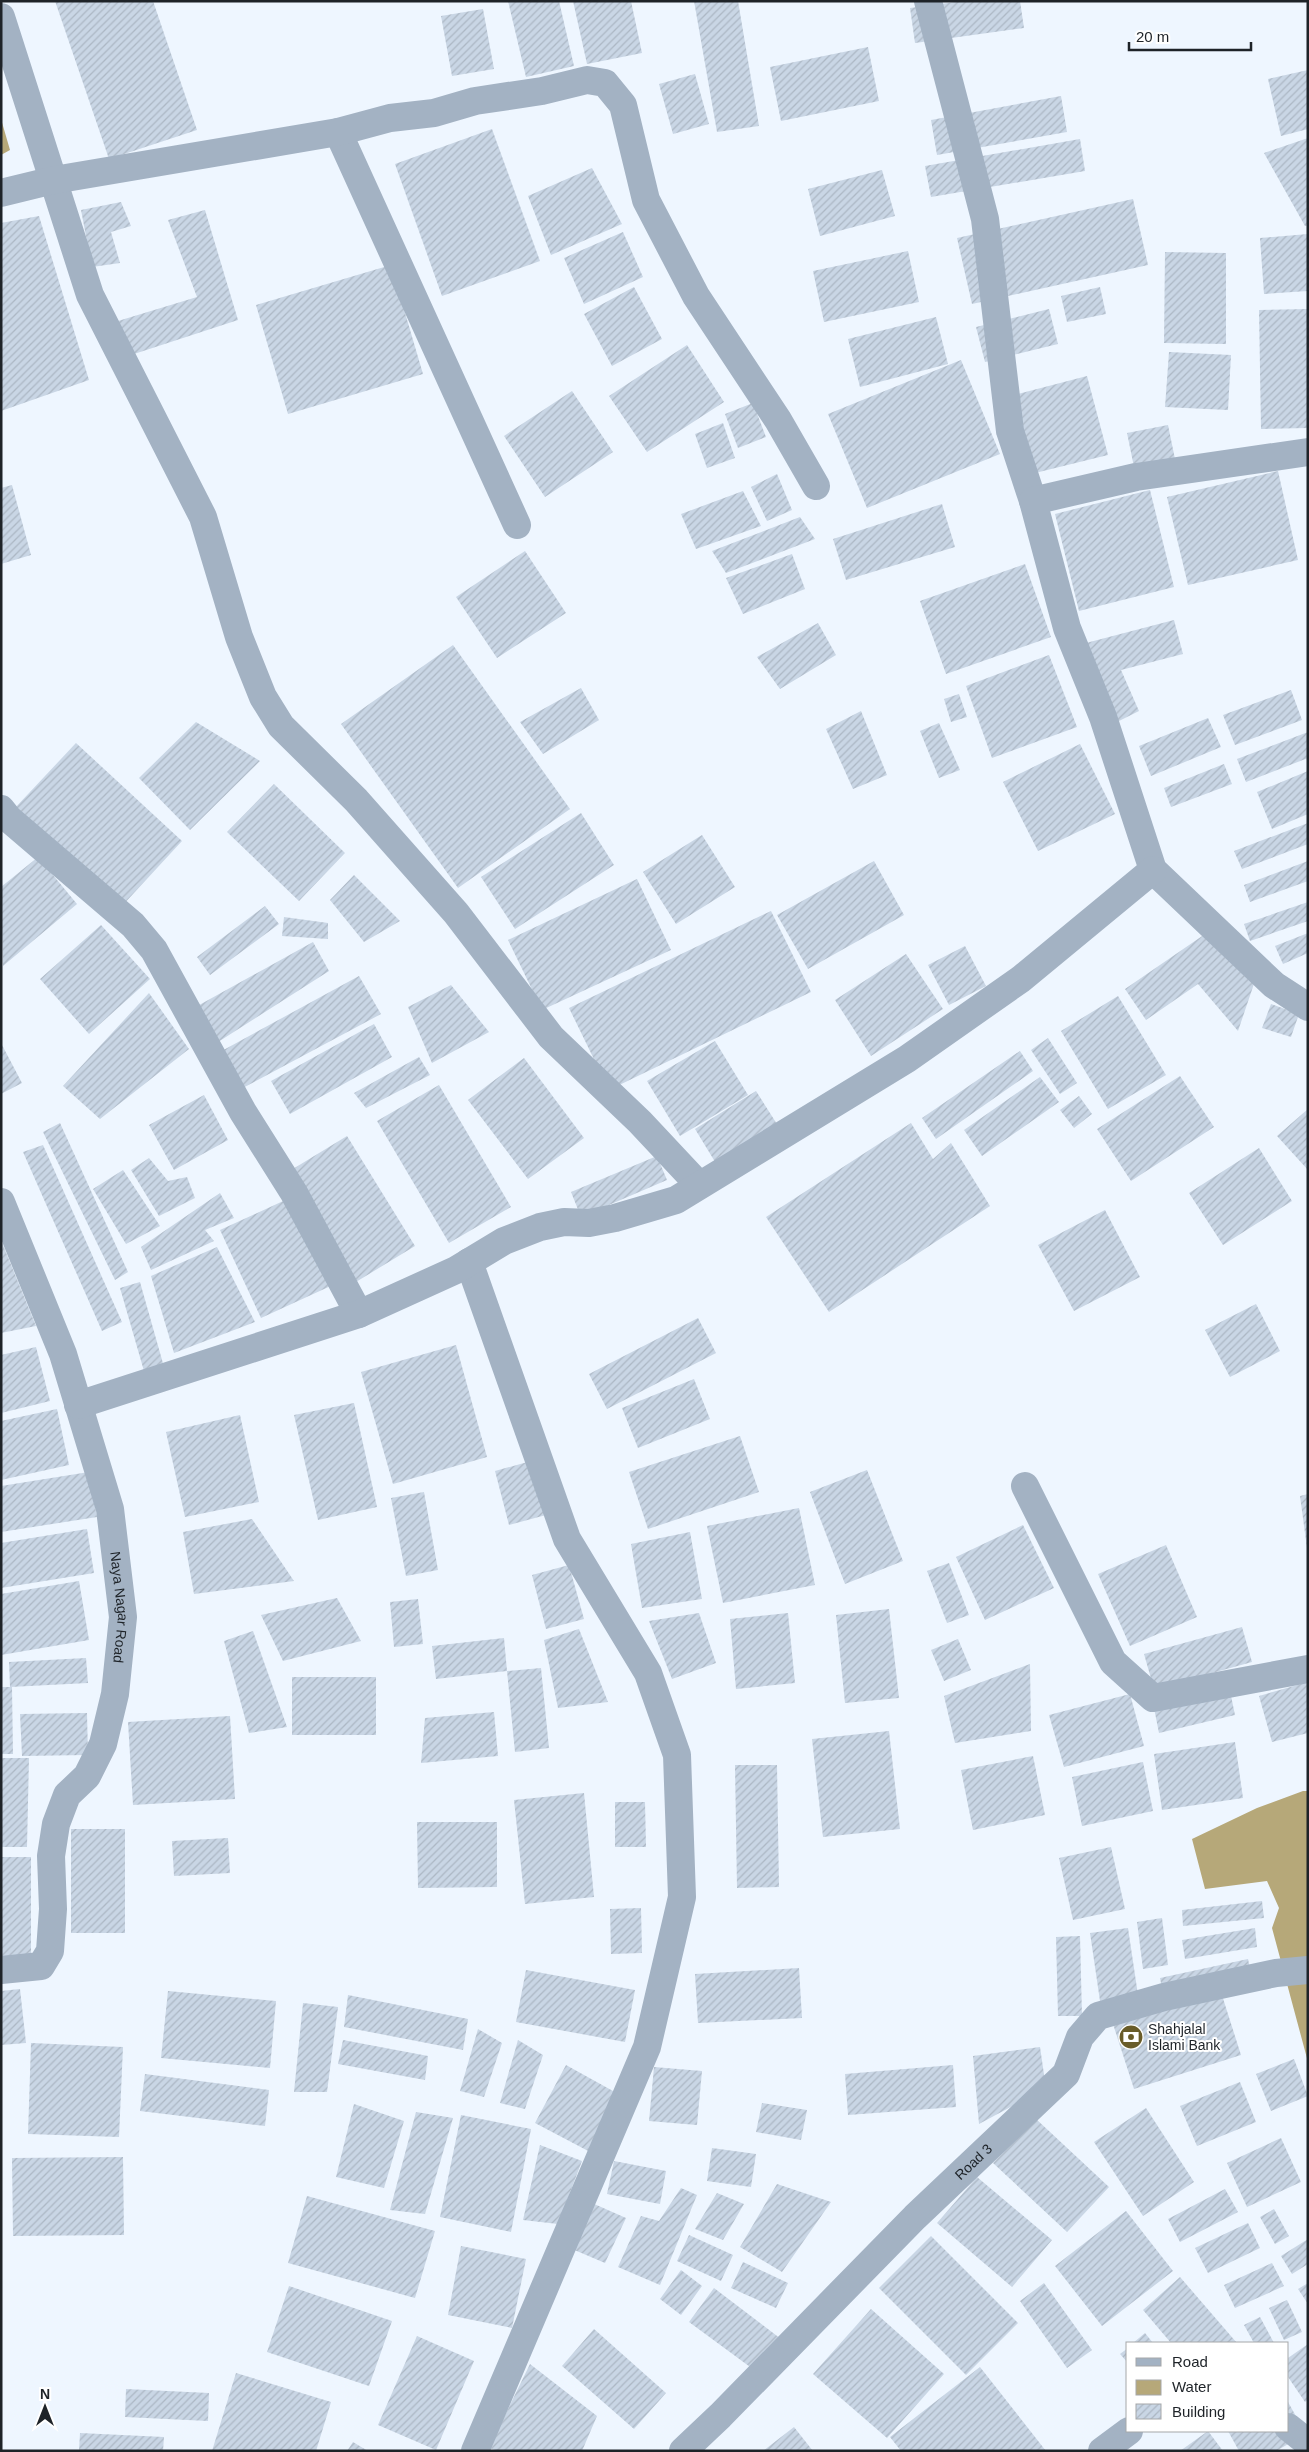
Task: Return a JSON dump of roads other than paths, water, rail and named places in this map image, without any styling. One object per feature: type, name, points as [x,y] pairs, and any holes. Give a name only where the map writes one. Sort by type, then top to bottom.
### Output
[{"type":"street","points":[[928,1],[985,219],[1010,431],[1033,502],[1067,628],[1104,717],[1152,870],[1274,985],[1308,1007]]},
{"type":"street","points":[[1,17],[90,295],[203,517],[239,637],[263,697],[280,726],[356,800],[456,913],[551,1037],[640,1122],[699,1185]]},
{"type":"street","points":[[1,193],[54,180],[338,132],[390,118],[434,113],[475,100],[542,91],[587,80],[605,83],[623,105],[646,200],[696,296],[778,420],[816,486]]},
{"type":"street","points":[[338,132],[517,525]]},
{"type":"street","points":[[1033,502],[1136,477],[1308,452]]},
{"type":"street","points":[[1,809],[8,819],[133,925],[154,950],[243,1112],[294,1193],[359,1314]]},
{"type":"street","points":[[1,1202],[62,1354],[78,1405],[359,1314],[456,1270],[504,1241],[540,1227],[564,1222],[589,1223],[615,1218],[676,1200],[915,1053],[1022,979],[1152,870]]},
{"type":"street","points":[[469,1262],[567,1539],[648,1673],[677,1755],[682,1897],[647,2047],[475,2451]]},
{"type":"street","name":"Naya Nagar Road","points":[[1,1970],[41,1966],[50,1951],[53,1909],[51,1856],[56,1824],[67,1796],[87,1776],[103,1744],[115,1694],[123,1617],[110,1509],[78,1405]]},
{"type":"street","points":[[1025,1486],[1113,1662],[1152,1698],[1308,1670]]},
{"type":"street","name":"Road 3","points":[[683,2451],[720,2416],[915,2217],[1066,2074],[1080,2037],[1098,2016],[1164,1997],[1276,1973],[1308,1970]]},
{"type":"street","points":[[1289,2428],[1308,2443]]},
{"type":"street","points":[[1102,2451],[1128,2432]]},
{"type":"water","points":[[1,119],[10,150],[1,155]]},
{"type":"water","points":[[1303,1791],[1308,1791],[1308,2062],[1272,1928],[1279,1908],[1267,1881],[1205,1889],[1192,1839],[1257,1808]]},
{"type":"place","name":"Shahjalal Islami Bank","points":[[1131,2037]]}]
